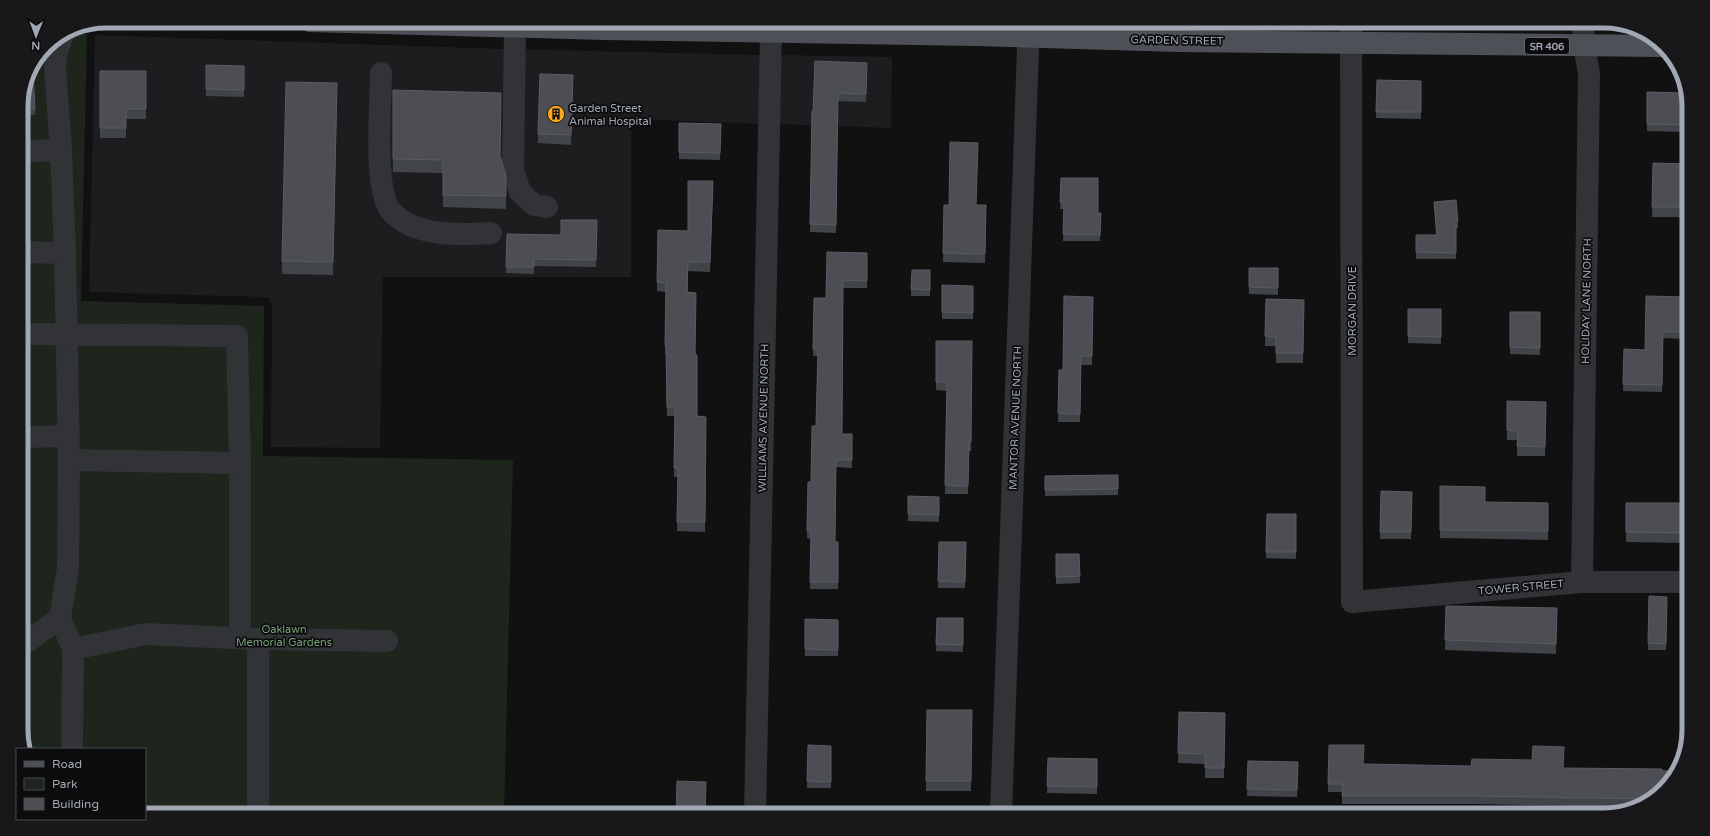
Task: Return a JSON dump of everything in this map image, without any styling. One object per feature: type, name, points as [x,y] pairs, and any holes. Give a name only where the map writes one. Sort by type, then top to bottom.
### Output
[{"type":"main road","name":"GARDEN STREET","points":[[976,28],[1180,31],[1351,43],[1654,46]]},
{"type":"street","points":[[515,28],[513,169],[520,192],[534,206],[547,207]]},
{"type":"street","name":"WILLIAMS AVENUE NORTH","points":[[755,808],[773,28]]},
{"type":"street","name":"MANTOR AVENUE NORTH","points":[[1001,808],[1029,28]]},
{"type":"street","name":"MORGAN DRIVE","points":[[1351,28],[1352,602]]},
{"type":"street","name":"HOLIDAY LANE NORTH","points":[[1582,582],[1590,73],[1584,46],[1583,28]]},
{"type":"street","points":[[60,44],[57,51],[55,68],[61,150],[65,253],[69,436],[68,568],[60,618],[73,649],[72,748]]},
{"type":"street","points":[[381,73],[380,171],[383,194],[390,210],[409,225],[433,232],[473,234],[491,233]]},
{"type":"street","points":[[28,150],[61,150]]},
{"type":"street","points":[[28,252],[65,253]]},
{"type":"street","points":[[28,334],[237,336],[240,463],[258,808]]},
{"type":"street","points":[[28,437],[69,436]]},
{"type":"street","points":[[69,460],[240,463]]},
{"type":"street","name":"TOWER STREET","points":[[1352,602],[1582,582],[1682,582]]},
{"type":"street","points":[[28,641],[60,618]]},
{"type":"street","points":[[73,649],[146,634],[386,641]]},
{"type":"shaded area","points":[[95,35],[504,49],[761,55],[760,124],[631,119],[631,277],[383,277],[380,448],[271,447],[272,306],[269,298],[89,292]]},
{"type":"shaded area","points":[[780,55],[892,57],[891,128],[778,124]]},
{"type":"green space","name":"Oaklawn Memorial Gardens","points":[[77,34],[87,34],[81,301],[264,306],[263,456],[513,460],[504,808],[146,808],[146,748],[30,748],[28,735],[28,101],[31,86],[38,67],[46,56],[56,56],[56,46],[67,38]]},
{"type":"building","points":[[815,61],[867,63],[866,94],[838,93],[836,225],[810,224],[812,111]]},
{"type":"building","points":[[206,65],[244,66],[244,90],[206,89]]},
{"type":"building","points":[[100,71],[146,71],[146,109],[126,109],[126,128],[100,128]]},
{"type":"building","name":"Garden Street Animal Hospital","points":[[540,74],[573,75],[571,135],[538,134]]},
{"type":"building","points":[[33,78],[35,109],[28,109],[28,101]]},
{"type":"building","points":[[1377,80],[1421,81],[1421,112],[1376,112]]},
{"type":"building","points":[[286,82],[337,83],[333,262],[282,261]]},
{"type":"building","points":[[393,90],[501,93],[500,156],[506,176],[506,196],[443,195],[443,160],[393,159]]},
{"type":"building","points":[[1647,92],[1681,93],[1682,125],[1647,124]]},
{"type":"building","points":[[679,123],[721,124],[720,153],[679,152]]},
{"type":"building","points":[[950,142],[978,143],[976,205],[986,205],[985,254],[943,253],[944,205],[949,205]]},
{"type":"building","points":[[1653,163],[1682,164],[1682,207],[1652,207]]},
{"type":"building","points":[[1061,178],[1098,178],[1098,213],[1101,213],[1100,235],[1063,234],[1064,202],[1060,202]]},
{"type":"building","points":[[688,181],[713,181],[710,262],[688,262],[687,292],[696,293],[695,355],[697,355],[697,416],[706,417],[705,522],[677,522],[678,468],[674,468],[675,407],[667,407],[665,345],[666,283],[657,282],[658,230],[688,231]]},
{"type":"building","points":[[1456,200],[1458,221],[1456,221],[1456,253],[1416,252],[1416,235],[1437,235],[1434,202]]},
{"type":"building","points":[[561,220],[597,220],[596,260],[534,259],[534,267],[506,267],[507,234],[561,235]]},
{"type":"building","points":[[827,252],[867,253],[867,281],[843,280],[842,434],[852,434],[852,460],[836,460],[835,542],[838,542],[838,582],[810,582],[811,531],[807,531],[808,482],[811,482],[812,426],[816,426],[818,349],[813,349],[814,298],[826,298]]},
{"type":"building","points":[[1249,268],[1278,268],[1278,288],[1249,287]]},
{"type":"building","points":[[912,270],[930,270],[930,290],[911,289]]},
{"type":"building","points":[[942,285],[973,286],[973,313],[942,312]]},
{"type":"building","points":[[1064,296],[1093,297],[1092,356],[1081,356],[1080,414],[1058,413],[1059,370],[1063,370]]},
{"type":"building","points":[[1646,296],[1682,297],[1682,332],[1663,332],[1662,385],[1623,384],[1624,349],[1645,350]]},
{"type":"building","points":[[1266,299],[1304,300],[1303,353],[1276,353],[1276,337],[1265,336]]},
{"type":"building","points":[[1408,309],[1441,309],[1441,337],[1408,336]]},
{"type":"building","points":[[1510,312],[1540,312],[1540,348],[1510,347]]},
{"type":"building","points":[[936,341],[972,341],[971,442],[969,442],[968,486],[945,485],[947,382],[936,382]]},
{"type":"building","points":[[1507,401],[1546,402],[1545,447],[1517,446],[1518,431],[1507,430]]},
{"type":"building","points":[[1118,475],[1118,489],[1045,490],[1045,476]]},
{"type":"building","points":[[1440,486],[1485,487],[1485,502],[1548,503],[1548,531],[1440,530]]},
{"type":"building","points":[[1381,491],[1412,492],[1411,532],[1380,532]]},
{"type":"building","points":[[908,496],[939,497],[939,515],[908,514]]},
{"type":"building","points":[[1626,503],[1682,503],[1682,533],[1626,532]]},
{"type":"building","points":[[1267,514],[1296,514],[1296,552],[1266,552]]},
{"type":"building","points":[[939,542],[966,542],[965,582],[938,581]]},
{"type":"building","points":[[1056,554],[1079,554],[1080,576],[1056,577]]},
{"type":"building","points":[[1649,596],[1667,597],[1666,644],[1648,643]]},
{"type":"building","points":[[1446,606],[1557,608],[1556,644],[1445,640]]},
{"type":"building","points":[[937,618],[963,618],[963,645],[936,644]]},
{"type":"building","points":[[805,619],[838,620],[838,650],[805,649]]},
{"type":"building","points":[[927,710],[972,710],[971,781],[926,781]]},
{"type":"building","points":[[1179,712],[1225,713],[1224,768],[1205,768],[1205,754],[1178,753]]},
{"type":"building","points":[[808,745],[831,746],[831,782],[807,781]]},
{"type":"building","points":[[1329,745],[1364,745],[1363,764],[1471,766],[1472,759],[1532,760],[1533,746],[1564,747],[1563,768],[1662,769],[1662,771],[1670,771],[1655,789],[1640,799],[1477,796],[1342,796],[1343,784],[1328,784]]},
{"type":"building","points":[[1048,758],[1097,759],[1097,787],[1047,786]]},
{"type":"building","points":[[1248,761],[1298,762],[1297,790],[1247,789]]},
{"type":"building","points":[[677,781],[706,782],[705,808],[676,808]]},
{"type":"place","name":"Garden Street Animal Hospital","points":[[556,114]]}]
